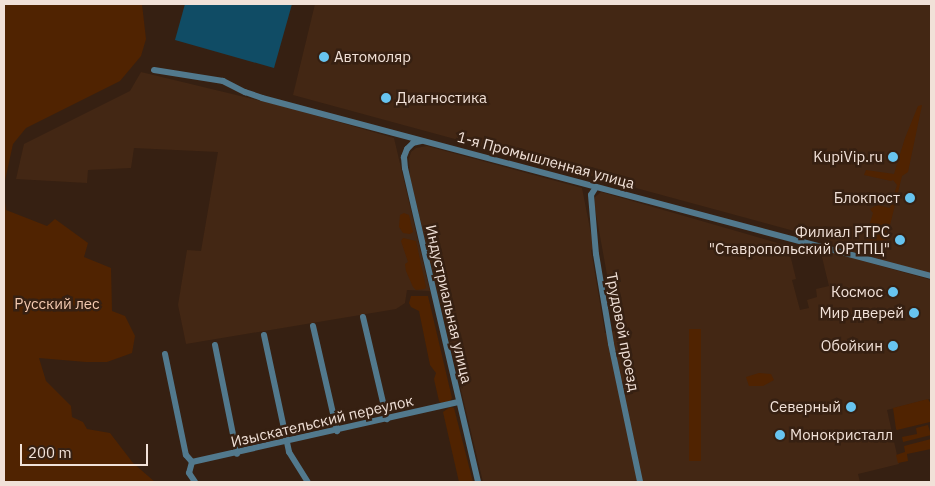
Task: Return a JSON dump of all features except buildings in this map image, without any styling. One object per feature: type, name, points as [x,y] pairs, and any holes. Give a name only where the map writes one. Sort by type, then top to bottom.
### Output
[{"type":"street","name":"1-я Промышленная улица","points":[[154,70],[223,81],[262,98],[931,276]]},
{"type":"street","name":"Индустриальная улица","points":[[422,140],[413,143],[407,149],[404,156],[405,168],[478,482]]},
{"type":"street","name":"Трудовой проезд","points":[[596,187],[591,195],[596,254],[611,344],[640,482]]},
{"type":"street","points":[[362,317],[386,419]]},
{"type":"street","points":[[313,326],[337,430]]},
{"type":"street","points":[[264,335],[291,458],[308,482]]},
{"type":"street","points":[[215,345],[238,454]]},
{"type":"street","points":[[165,354],[186,455],[192,462],[189,473],[195,482]]},
{"type":"street","name":"Изыскательский переулок","points":[[192,462],[238,454],[458,402]]},
{"type":"shaded area","points":[[315,4],[931,4],[931,274],[830,245],[831,241],[293,95]]},
{"type":"shaded area","points":[[141,72],[286,107],[394,138],[430,291],[407,290],[405,303],[396,309],[186,344],[178,305],[187,250],[201,251],[218,152],[134,148],[131,168],[88,170],[87,183],[16,179],[24,144],[130,91]]},
{"type":"shaded area","points":[[427,146],[582,188],[594,249],[591,250],[605,333],[617,330],[594,203],[595,197],[601,192],[788,246],[796,279],[792,280],[800,310],[809,308],[807,300],[817,297],[816,289],[829,286],[820,249],[931,280],[931,404],[930,399],[887,410],[899,464],[858,474],[860,482],[483,482],[410,177],[409,159],[411,152],[416,148]]},
{"type":"green space","points":[[4,4],[142,4],[146,39],[141,56],[120,81],[26,128],[13,144],[4,185]]},
{"type":"green space","points":[[922,105],[908,172],[902,176],[884,250],[875,250],[873,243],[865,239],[873,213],[870,209],[877,205],[890,208],[897,185],[893,180],[864,175],[866,170],[894,174],[905,138],[918,106]]},
{"type":"green space","name":"Русский лес","points":[[4,194],[6,210],[47,226],[55,219],[88,243],[84,257],[111,268],[112,311],[125,316],[135,336],[132,353],[107,362],[39,358],[46,381],[71,406],[72,417],[83,422],[87,429],[110,433],[133,463],[155,482],[4,482]]},
{"type":"green space","points":[[404,213],[409,215],[413,232],[410,234],[403,233],[399,227],[400,215]]},
{"type":"green space","points":[[403,238],[416,241],[425,289],[416,290],[406,271],[405,264],[408,262],[401,241]]},
{"type":"green space","points":[[411,296],[428,296],[452,398],[450,401],[441,403],[439,401],[434,379],[436,373],[430,365],[419,311],[411,307],[409,303]]},
{"type":"green space","points":[[689,329],[701,329],[701,461],[689,461]]},
{"type":"green space","points":[[759,373],[771,374],[774,380],[763,386],[749,386],[746,377]]},
{"type":"green space","points":[[928,399],[931,404],[931,426],[930,422],[896,429],[893,408]]},
{"type":"green space","points":[[450,407],[454,408],[473,482],[459,482],[443,412]]},
{"type":"green space","points":[[928,425],[931,435],[903,442],[902,437],[917,434],[916,428]]},
{"type":"green space","points":[[931,439],[931,449],[907,454],[908,461],[898,463],[896,455],[905,452],[904,446]]},
{"type":"water","points":[[185,4],[292,4],[274,68],[175,40]]},
{"type":"place","name":"Автомоляр","points":[[324,57]]},
{"type":"place","name":"Диагностика","points":[[386,98]]},
{"type":"place","name":"KupiVip.ru","points":[[893,157]]},
{"type":"place","name":"Блокпост","points":[[910,198]]},
{"type":"place","name":"Филиал РТРС \"Ставропольский ОРТПЦ\"","points":[[900,240]]},
{"type":"place","name":"Космос","points":[[893,292]]},
{"type":"place","name":"Мир дверей","points":[[914,313]]},
{"type":"place","name":"Обойкин","points":[[893,346]]},
{"type":"place","name":"Северный","points":[[851,407]]},
{"type":"place","name":"Монокристалл","points":[[780,435]]}]
